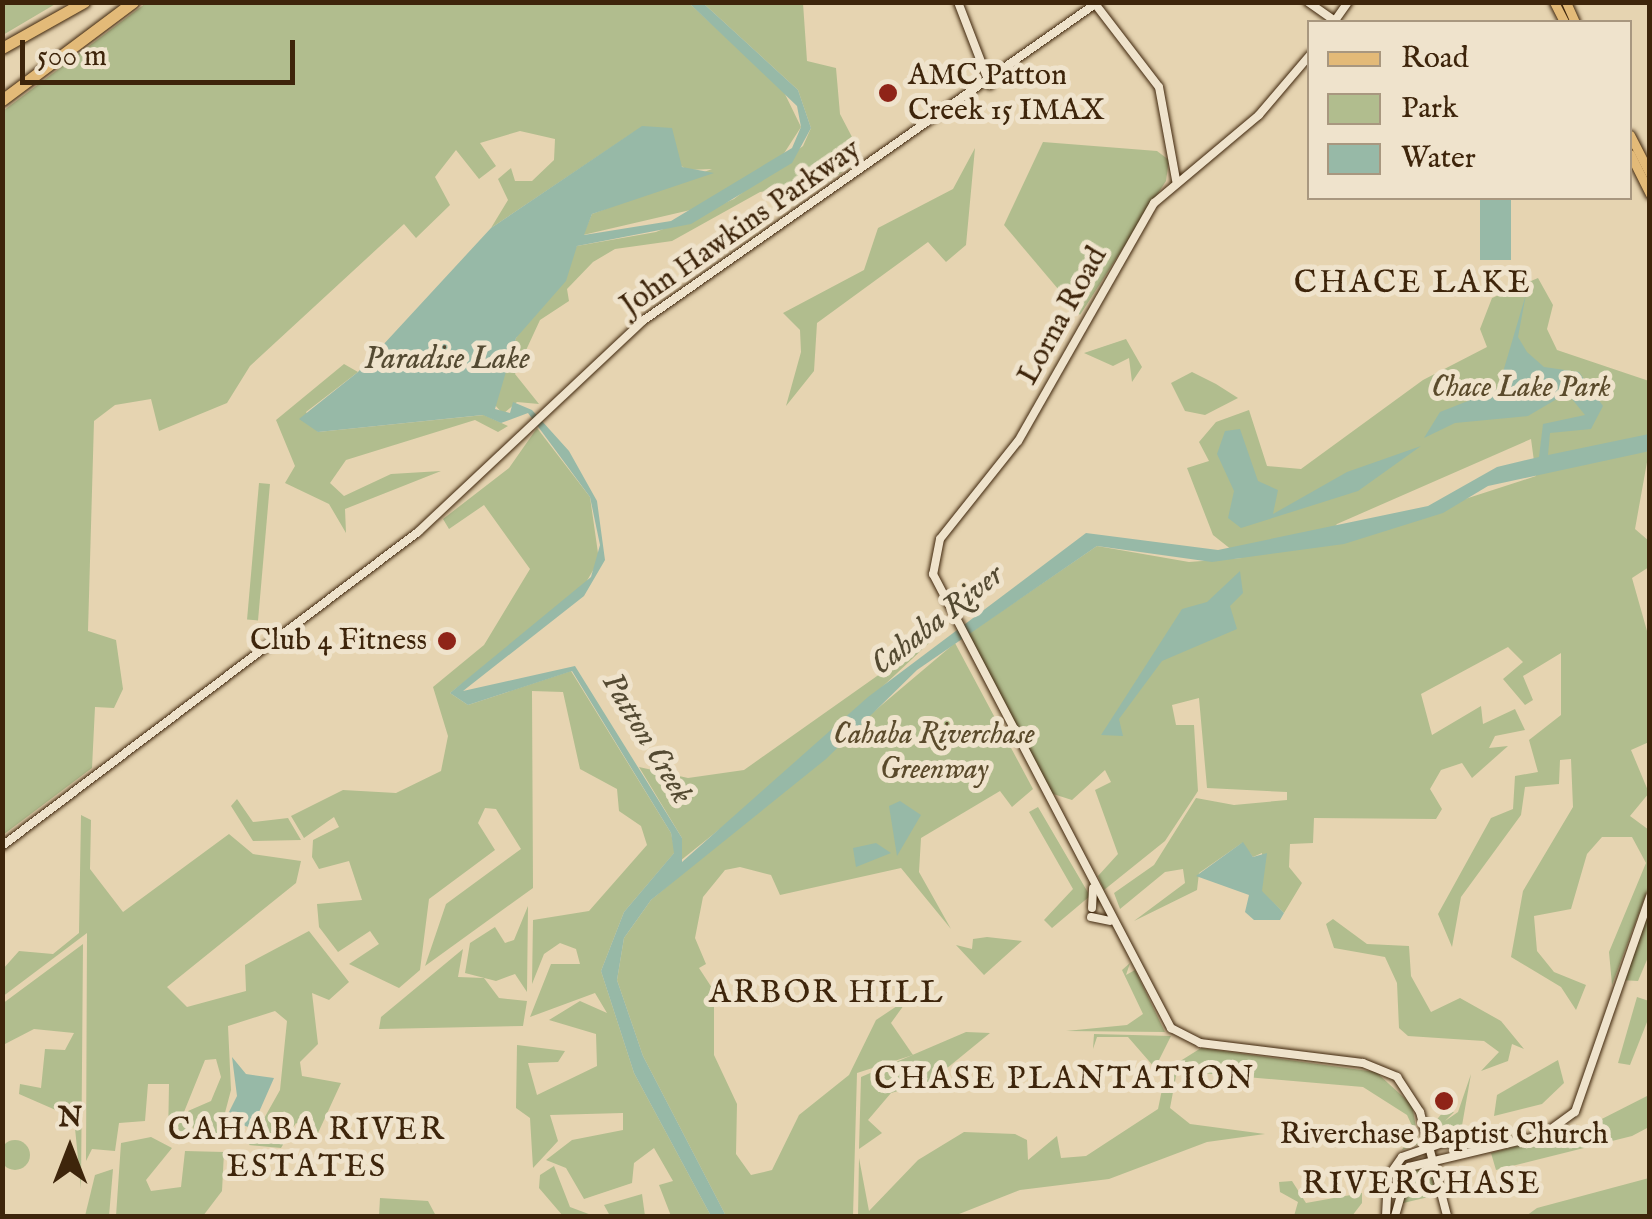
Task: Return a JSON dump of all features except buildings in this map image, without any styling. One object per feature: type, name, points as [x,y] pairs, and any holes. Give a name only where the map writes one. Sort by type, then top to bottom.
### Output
[{"type":"highway","points":[[2,48],[84,2]]},
{"type":"highway","points":[[2,100],[133,2]]},
{"type":"main road","points":[[1632,139],[1650,174]]},
{"type":"main road","points":[[1632,158],[1650,194]]},
{"type":"street","points":[[958,2],[990,85]]},
{"type":"street","points":[[1308,2],[1332,20]]},
{"type":"street","points":[[1097,4],[1159,87],[1176,180]]},
{"type":"street","name":"John Hawkins Parkway","points":[[2,846],[418,532],[545,410],[692,284],[990,85],[1097,4]]},
{"type":"street","name":"Lorna Road","points":[[1307,58],[1258,115],[1176,180],[1139,226],[1018,442],[940,539],[933,574],[1114,925],[1177,1032],[1386,1070],[1412,1093],[1447,1216]]},
{"type":"street","points":[[1093,883],[1092,912],[1114,925]]},
{"type":"street","points":[[1395,1216],[1405,1172],[1433,1159],[1509,1144],[1557,1128],[1581,1103],[1600,1022],[1650,897]]},
{"type":"street","points":[[1386,1216],[1394,1164],[1430,1146],[1509,1144]]},
{"type":"green space","points":[[3,2],[57,2],[57,3],[3,35]]},
{"type":"green space","points":[[146,3],[689,3],[783,90],[801,127],[781,158],[699,208],[583,235],[592,214],[712,169],[687,170],[634,132],[491,228],[508,200],[498,179],[511,168],[515,181],[532,181],[554,160],[555,139],[520,131],[480,143],[496,166],[479,179],[456,150],[435,177],[450,205],[416,238],[404,224],[250,366],[227,403],[159,431],[151,399],[115,405],[94,421],[88,631],[116,640],[123,689],[114,708],[95,707],[92,768],[3,835],[3,111]]},
{"type":"green space","points":[[703,3],[803,3],[807,61],[836,68],[840,114],[863,158],[792,206],[776,190],[760,192],[672,241],[615,249],[593,262],[567,289],[569,301],[540,320],[515,374],[539,404],[517,402],[503,414],[494,404],[516,338],[577,246],[656,232],[734,199],[803,146],[811,128],[798,90]]},
{"type":"green space","points":[[1043,142],[1157,151],[1169,160],[1166,181],[1080,315],[1004,225]]},
{"type":"green space","points":[[975,148],[966,245],[946,262],[928,242],[817,323],[814,371],[786,406],[801,352],[800,330],[783,313],[864,270],[878,228],[953,189]]},
{"type":"green space","name":"Chace Lake Park","points":[[1538,278],[1553,305],[1547,329],[1557,350],[1649,381],[1649,446],[1622,454],[1649,451],[1635,529],[1649,541],[1649,567],[1632,578],[1649,638],[1649,742],[1631,750],[1649,793],[1630,816],[1649,830],[1649,886],[1612,985],[1609,952],[1646,863],[1632,837],[1602,837],[1587,854],[1571,909],[1534,916],[1537,951],[1554,972],[1586,985],[1576,1010],[1561,987],[1511,957],[1523,891],[1573,807],[1571,759],[1560,760],[1559,784],[1525,787],[1521,815],[1461,897],[1452,947],[1438,914],[1491,818],[1513,809],[1515,776],[1538,772],[1529,740],[1561,715],[1561,653],[1523,676],[1533,700],[1525,705],[1503,679],[1523,662],[1508,647],[1421,694],[1432,735],[1481,706],[1483,724],[1515,709],[1525,730],[1495,736],[1489,748],[1508,746],[1472,778],[1462,763],[1441,770],[1430,789],[1442,809],[1436,819],[1314,818],[1313,843],[1290,844],[1289,867],[1302,883],[1284,913],[1262,892],[1262,853],[1253,857],[1242,843],[1199,873],[1197,890],[1134,921],[1185,883],[1183,869],[1165,872],[1120,909],[1114,893],[1154,865],[1196,798],[1234,805],[1287,800],[1287,792],[1207,788],[1199,698],[1172,705],[1176,725],[1194,725],[1198,791],[1165,841],[1104,890],[1098,876],[1118,854],[1095,790],[1111,782],[1105,770],[1072,800],[1050,793],[968,634],[1097,546],[1189,562],[1242,558],[1213,535],[1187,468],[1209,461],[1199,442],[1216,422],[1249,410],[1267,466],[1301,469],[1423,380],[1487,347],[1480,329],[1492,298]],"holes":[[[1531,439],[1536,476],[1317,547],[1337,524]]]},
{"type":"green space","points":[[1126,339],[1142,367],[1132,382],[1129,358],[1113,366],[1084,353]]},
{"type":"green space","points":[[344,364],[358,372],[306,412],[318,432],[484,415],[508,426],[498,432],[475,420],[346,460],[330,483],[344,496],[391,474],[441,471],[345,509],[346,533],[329,504],[285,483],[295,466],[276,420]]},
{"type":"green space","points":[[1192,372],[1238,398],[1205,415],[1185,411],[1171,383]]},
{"type":"green space","points":[[537,428],[590,497],[599,560],[581,591],[450,693],[468,705],[571,671],[671,833],[675,852],[624,912],[601,971],[634,1073],[711,1216],[671,1216],[659,1185],[673,1181],[654,1148],[634,1163],[632,1183],[584,1199],[566,1168],[546,1160],[572,1140],[623,1130],[623,1113],[550,1115],[558,1141],[533,1168],[530,1118],[516,1108],[517,1045],[565,1051],[558,1062],[528,1063],[537,1095],[597,1066],[596,1034],[549,1020],[580,1001],[607,1013],[595,993],[530,1017],[551,964],[580,964],[576,949],[560,943],[544,954],[532,984],[533,920],[589,911],[647,845],[641,826],[619,811],[617,789],[580,769],[563,692],[532,691],[533,888],[425,966],[446,904],[521,849],[496,809],[485,808],[478,823],[495,850],[429,899],[420,970],[399,988],[349,964],[379,944],[370,931],[338,952],[319,927],[317,904],[362,900],[349,861],[319,869],[312,857],[313,840],[339,827],[334,817],[304,838],[291,816],[343,790],[396,793],[441,771],[448,736],[433,687],[484,645],[530,569],[484,505],[449,529],[443,519],[509,468]]},
{"type":"green space","points":[[259,483],[270,484],[258,620],[247,619]]},
{"type":"green space","points":[[945,628],[797,767],[680,861],[682,838],[639,767],[688,778],[744,770]]},
{"type":"green space","name":"Cahaba Riverchase Greenway","points":[[955,643],[1033,789],[1012,807],[1000,791],[921,838],[919,872],[951,929],[901,868],[780,895],[771,875],[740,867],[725,870],[703,897],[695,938],[706,964],[699,968],[714,991],[714,1055],[737,1104],[736,1154],[751,1175],[772,1170],[799,1115],[849,1075],[876,1020],[909,998],[891,1023],[913,1055],[857,1073],[853,1216],[726,1216],[643,1056],[617,980],[624,938],[651,900]]},
{"type":"green space","points":[[237,799],[253,822],[288,818],[301,840],[253,841],[231,806]]},
{"type":"green space","points":[[1038,807],[1090,896],[1052,928],[1044,920],[1073,889],[1029,812]]},
{"type":"green space","points":[[81,815],[91,820],[90,869],[123,912],[229,834],[253,854],[301,861],[296,883],[167,987],[187,1007],[246,991],[245,965],[309,931],[349,982],[329,1000],[312,993],[318,1044],[300,1062],[302,1076],[341,1083],[318,1133],[296,1123],[281,1148],[249,1145],[280,1090],[287,1021],[275,1011],[228,1026],[231,1090],[217,1143],[197,1142],[188,1111],[211,1101],[221,1077],[216,1059],[205,1060],[184,1112],[193,1141],[168,1139],[169,1084],[148,1084],[145,1121],[119,1123],[115,1151],[92,1149],[86,1161],[87,933],[2,997],[3,969],[19,951],[53,954],[79,933]]},
{"type":"green space","points":[[528,906],[527,992],[515,974],[496,981],[465,973],[470,943],[495,927],[505,943],[514,940]]},
{"type":"green space","points":[[1649,912],[1649,955],[1638,981],[1620,980]]},
{"type":"green space","points":[[1333,919],[1367,944],[1409,946],[1411,976],[1431,1012],[1460,998],[1501,1021],[1524,1049],[1512,1044],[1508,1061],[1481,1071],[1499,1052],[1484,1041],[1408,1036],[1399,1028],[1397,983],[1385,957],[1334,948],[1326,924]]},
{"type":"green space","points":[[973,939],[1022,941],[984,975],[956,945],[972,949]]},
{"type":"green space","points":[[83,944],[81,1189],[74,1118],[19,1094],[20,1084],[41,1088],[45,1049],[65,1050],[74,1033],[34,1029],[3,1045],[2,1004]]},
{"type":"green space","points":[[463,949],[458,977],[484,978],[499,998],[527,1001],[523,1026],[379,1029],[381,1017]]},
{"type":"green space","points":[[1130,963],[1126,975],[1135,970],[1165,1032],[1066,1031],[1127,1025],[1143,1014],[1122,970]]},
{"type":"green space","points":[[1637,997],[1649,1001],[1649,1017],[1630,1065],[1618,1063]]},
{"type":"green space","points":[[966,1032],[990,1033],[930,1082],[891,1093],[868,1120],[882,1133],[859,1149],[861,1077]]},
{"type":"green space","points":[[1094,1034],[1171,1036],[1155,1068],[1128,1037],[1097,1037],[1093,1049]]},
{"type":"green space","points":[[1201,1048],[1376,1072],[1412,1105],[1419,1144],[1402,1150],[1414,1130],[1407,1115],[1363,1087],[1177,1071],[1170,1108],[1190,1124],[1265,1134],[1207,1142],[1109,1179],[1020,1190],[954,1216],[858,1216],[859,1158],[869,1211],[918,1160],[964,1132],[1015,1134],[1027,1140],[1028,1160],[1057,1136],[1061,1158],[1086,1156],[1158,1109],[1166,1070]]},
{"type":"green space","points":[[1558,1060],[1564,1083],[1542,1104],[1494,1116],[1497,1095]]},
{"type":"green space","points":[[1471,1074],[1460,1137],[1441,1136],[1433,1124],[1444,1111],[1454,1112],[1445,1121],[1458,1112]]},
{"type":"green space","points":[[1649,1095],[1649,1127],[1632,1136],[1496,1170],[1491,1153],[1586,1127]]},
{"type":"green space","points":[[151,1137],[172,1148],[146,1180],[151,1191],[181,1187],[185,1151],[224,1152],[222,1191],[203,1216],[116,1216],[121,1143]]},
{"type":"green space","points":[[15,1140],[25,1145],[30,1155],[25,1165],[15,1170],[5,1165],[0,1155],[5,1145]]},
{"type":"green space","points":[[1428,1165],[1437,1195],[1399,1204],[1408,1173]]},
{"type":"green space","points":[[554,1166],[570,1207],[594,1216],[563,1216],[539,1188],[540,1175]]},
{"type":"green space","points":[[113,1169],[109,1216],[85,1216],[95,1175]]},
{"type":"green space","points":[[1649,1178],[1649,1216],[1526,1216],[1537,1208]]},
{"type":"green space","points":[[1292,1181],[1306,1203],[1362,1193],[1362,1203],[1352,1216],[1294,1216],[1298,1202],[1280,1192],[1279,1182]]},
{"type":"green space","points":[[642,1194],[645,1216],[610,1216],[604,1205]]},
{"type":"green space","points":[[380,1198],[428,1201],[436,1216],[379,1216]]},
{"type":"water","name":"Paradise Lake","points":[[689,3],[703,3],[798,90],[811,128],[792,163],[691,224],[577,246],[566,281],[516,338],[495,409],[510,413],[513,402],[532,410],[569,451],[597,501],[605,560],[584,596],[463,691],[575,666],[682,838],[682,862],[868,697],[1086,533],[1218,550],[1428,506],[1497,467],[1539,457],[1543,424],[1585,415],[1567,393],[1528,416],[1455,423],[1424,438],[1440,412],[1498,389],[1526,294],[1518,337],[1527,352],[1544,367],[1579,372],[1603,406],[1591,429],[1550,433],[1548,455],[1649,434],[1650,451],[1488,486],[1443,513],[1344,544],[1212,562],[1097,546],[917,670],[826,759],[651,900],[624,938],[617,980],[643,1056],[726,1216],[711,1216],[634,1073],[601,971],[624,912],[674,853],[671,833],[572,671],[468,705],[450,693],[591,577],[600,545],[590,497],[528,413],[501,423],[483,415],[318,432],[299,419],[358,372],[491,228],[642,126],[672,128],[682,167],[714,173],[592,214],[584,235],[671,221],[792,148],[801,127],[797,106]]},
{"type":"water","points":[[1480,200],[1511,200],[1511,260],[1480,260]]},
{"type":"water","points":[[1240,429],[1258,481],[1278,490],[1273,514],[1347,472],[1421,446],[1358,491],[1241,528],[1228,518],[1234,491],[1217,454],[1225,431]]},
{"type":"water","points":[[1240,571],[1243,593],[1230,606],[1237,629],[1162,661],[1119,719],[1123,736],[1101,735],[1182,609],[1207,602]]},
{"type":"water","points":[[900,801],[921,815],[897,856],[889,806]]},
{"type":"water","points":[[1243,842],[1253,857],[1267,853],[1262,891],[1284,913],[1280,920],[1254,920],[1245,912],[1249,895],[1196,876]]},
{"type":"water","points":[[876,843],[891,853],[856,867],[853,848]]},
{"type":"water","points":[[232,1057],[246,1074],[274,1078],[252,1128],[225,1120],[237,1096]]},
{"type":"place","name":"AMC Patton Creek 15 IMAX","points":[[888,93]]},
{"type":"place","name":"Club 4 Fitness","points":[[447,641]]},
{"type":"place","name":"Riverchase Baptist Church","points":[[1444,1101]]},
{"type":"district","name":"CHACE LAKE","points":[[1413,284]]},
{"type":"district","name":"ARBOR HILL","points":[[827,994]]},
{"type":"district","name":"CHASE PLANTATION","points":[[1065,1080]]},
{"type":"district","name":"CAHABA RIVER ESTATES","points":[[307,1150]]},
{"type":"district","name":"RIVERCHASE","points":[[1422,1185]]},
{"type":"water label","name":"Cahaba River","points":[[938,621]]},
{"type":"water label","name":"Patton Creek","points":[[646,739]]}]
